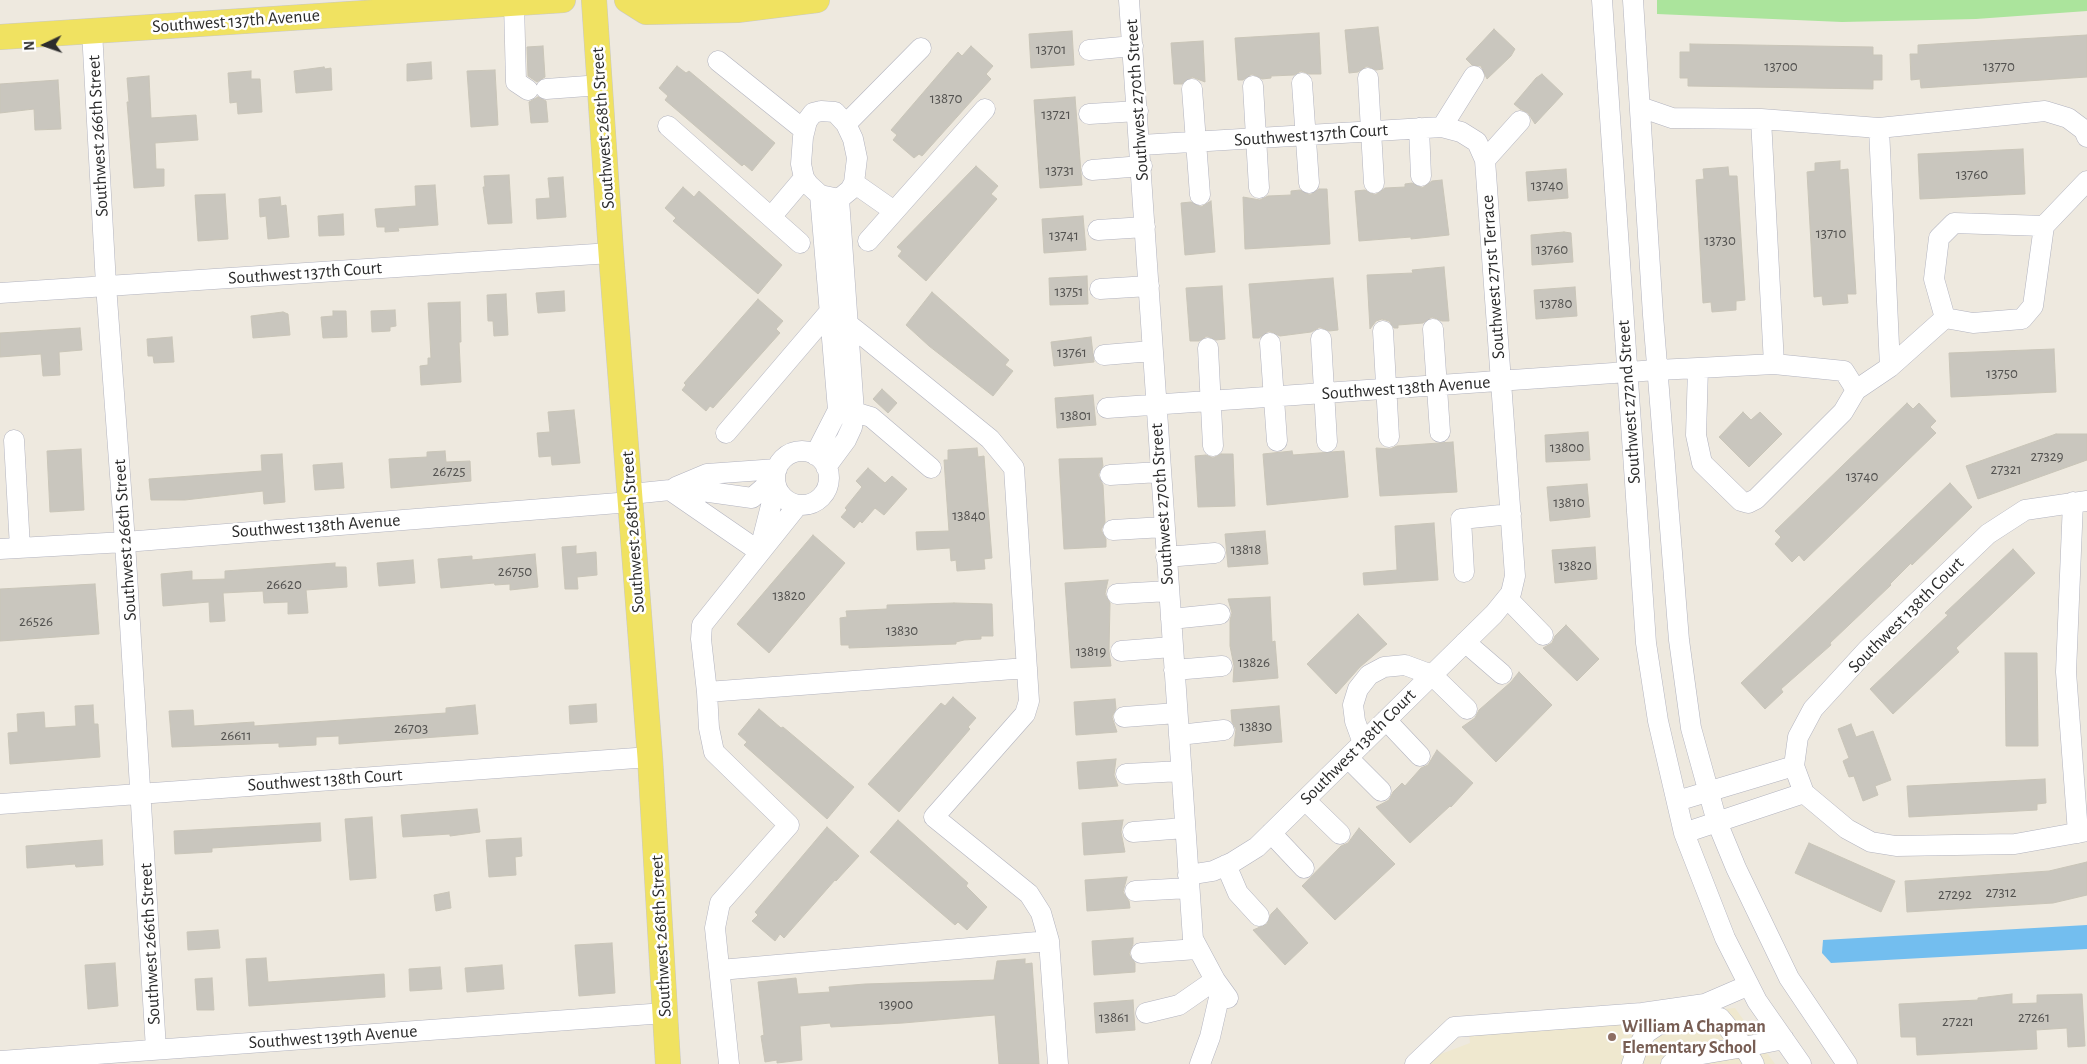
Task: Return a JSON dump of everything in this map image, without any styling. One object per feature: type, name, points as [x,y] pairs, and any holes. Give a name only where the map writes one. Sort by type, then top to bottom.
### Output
[{"type":"main road","name":"Southwest 137th Avenue","points":[[0,37],[563,0]]},
{"type":"main road","name":"Southwest 268th Street","points":[[594,0],[611,254],[650,758],[668,1064]]},
{"type":"main road","points":[[627,0],[646,12],[737,10],[817,0]]},
{"type":"street","name":"Southwest 270th Street","points":[[1129,0],[1142,166],[1152,351],[1193,938],[1221,989]]},
{"type":"street","name":"Southwest 272nd Street","points":[[1602,0],[1646,643],[1658,721],[1684,833],[1725,938],[1757,1001],[1801,1064]]},
{"type":"street","name":"Southwest 272nd Street","points":[[1633,0],[1657,370],[1679,640],[1691,728],[1718,822],[1736,868],[1789,978],[1847,1064]]},
{"type":"street","points":[[514,3],[516,82],[537,89],[601,85]]},
{"type":"street","name":"Southwest 266th Street","points":[[92,30],[106,285],[125,542],[156,1050]]},
{"type":"street","points":[[1088,50],[1133,46]]},
{"type":"street","points":[[846,124],[921,48]]},
{"type":"street","points":[[718,61],[804,130]]},
{"type":"street","points":[[1442,127],[1474,76]]},
{"type":"street","points":[[1368,78],[1374,183]]},
{"type":"street","points":[[1302,83],[1309,183]]},
{"type":"street","points":[[1253,86],[1259,188]]},
{"type":"street","points":[[1192,89],[1200,195]]},
{"type":"street","points":[[1640,106],[1672,118],[1761,119],[1879,128],[2045,111],[2068,118],[2084,130],[2087,137]]},
{"type":"street","points":[[868,241],[985,109]]},
{"type":"street","points":[[821,461],[846,440],[852,427],[846,411],[837,319],[829,197],[804,178],[801,151],[807,122],[814,113],[821,111],[835,112],[846,124],[853,139],[857,158],[854,183],[850,190],[829,197]]},
{"type":"street","points":[[1089,114],[1138,111]]},
{"type":"street","points":[[1761,119],[1774,364]]},
{"type":"street","points":[[1481,151],[1520,121]]},
{"type":"street","points":[[668,126],[800,243]]},
{"type":"street","name":"Southwest 137th Court","points":[[1140,145],[1442,127],[1461,132],[1481,151]]},
{"type":"street","points":[[1419,128],[1421,176]]},
{"type":"street","points":[[1879,128],[1890,367]]},
{"type":"street","name":"Southwest 271st Terrace","points":[[1481,151],[1516,576],[1509,595]]},
{"type":"street","points":[[1092,170],[1142,166]]},
{"type":"street","points":[[771,217],[804,178]]},
{"type":"street","points":[[1945,318],[1973,323],[2022,319],[2033,306],[2044,226],[2087,181]]},
{"type":"street","points":[[854,183],[894,211]]},
{"type":"street","points":[[1945,318],[1934,279],[1939,238],[1954,223],[2044,226]]},
{"type":"street","points":[[1098,230],[1145,227]]},
{"type":"street","name":"Southwest 137th Court","points":[[0,293],[611,254]]},
{"type":"street","points":[[1100,290],[1149,286]]},
{"type":"street","points":[[1698,368],[1696,435],[1702,463],[1741,501],[1748,503],[1756,499],[1843,412],[1856,390],[1890,367],[1945,318]]},
{"type":"street","points":[[726,433],[837,319]]},
{"type":"street","points":[[837,319],[990,439],[1014,468],[1029,701],[1025,714],[934,817],[1029,894],[1041,913],[1050,941],[1058,1064]]},
{"type":"street","points":[[1433,329],[1440,432]]},
{"type":"street","points":[[1383,331],[1389,437]]},
{"type":"street","points":[[1320,339],[1327,442]]},
{"type":"street","points":[[1270,343],[1277,441]]},
{"type":"street","points":[[1208,348],[1214,446]]},
{"type":"street","points":[[1104,355],[1152,351]]},
{"type":"street","name":"Southwest 138th Avenue","points":[[1107,408],[1626,372],[1774,364],[1844,371],[1856,390]]},
{"type":"street","points":[[846,411],[871,417],[931,468]]},
{"type":"street","points":[[10,549],[14,440]]},
{"type":"street","points":[[670,490],[707,474],[754,470],[776,478],[784,498],[798,505],[812,504],[823,495],[829,482],[821,461],[797,452],[781,461],[776,478],[760,552]]},
{"type":"street","points":[[754,470],[754,496]]},
{"type":"street","points":[[1110,475],[1160,472]]},
{"type":"street","points":[[670,490],[754,496],[776,478]]},
{"type":"street","points":[[670,490],[760,552]]},
{"type":"street","name":"Southwest 138th Avenue","points":[[10,549],[125,542],[631,498],[670,490]]},
{"type":"street","points":[[1684,833],[1804,793],[1847,829],[1871,842],[1896,846],[2015,844],[2083,832],[2066,672],[2080,502]]},
{"type":"street","name":"Southwest 138th Court","points":[[1804,793],[1794,766],[1798,737],[1813,709],[1867,650],[1988,534],[2025,510],[2080,502]]},
{"type":"street","points":[[729,1064],[715,928],[720,903],[789,825],[714,752],[708,728],[707,692],[701,639],[702,624],[798,505]]},
{"type":"street","points":[[1464,572],[1461,519],[1511,514]]},
{"type":"street","points":[[1113,530],[1164,527]]},
{"type":"street","points":[[1166,557],[1215,553]]},
{"type":"street","points":[[1117,594],[1168,591]]},
{"type":"street","points":[[1509,595],[1543,635]]},
{"type":"street","name":"Southwest 138th Court","points":[[1135,891],[1189,881],[1226,865],[1257,847],[1465,642],[1509,595]]},
{"type":"street","points":[[1171,619],[1220,614]]},
{"type":"street","points":[[1465,642],[1502,674]]},
{"type":"street","points":[[1121,651],[1172,647]]},
{"type":"street","points":[[1363,742],[1355,721],[1353,705],[1358,689],[1369,675],[1384,667],[1405,665],[1432,675],[1467,709]]},
{"type":"street","points":[[1174,670],[1222,666]]},
{"type":"street","points":[[707,692],[1028,668]]},
{"type":"street","points":[[1124,717],[1177,713]]},
{"type":"street","points":[[1386,720],[1420,756]]},
{"type":"street","points":[[1179,735],[1224,730]]},
{"type":"street","name":"Southwest 138th Court","points":[[0,804],[650,758]]},
{"type":"street","points":[[1348,758],[1381,791]]},
{"type":"street","points":[[1677,801],[1708,790],[1794,766]]},
{"type":"street","points":[[1126,774],[1181,770]]},
{"type":"street","points":[[1305,800],[1340,834]]},
{"type":"street","points":[[1133,832],[1185,828]]},
{"type":"street","points":[[1271,833],[1304,868]]},
{"type":"street","points":[[1226,865],[1238,893],[1259,916]]},
{"type":"street","points":[[720,970],[1050,941]]},
{"type":"street","points":[[1141,953],[1197,948]]},
{"type":"street","points":[[1415,1064],[1454,1027],[1642,1013],[1705,1004],[1749,985]]},
{"type":"street","points":[[1146,1012],[1179,1005],[1221,989]]},
{"type":"street","points":[[1200,1064],[1210,1037],[1221,989]]},
{"type":"street","name":"Southwest 139th Avenue","points":[[0,1060],[665,1013]]},
{"type":"street","points":[[1632,1064],[1646,1033],[1658,1025],[1686,1019],[1720,1018],[1749,1056]]},
{"type":"street","points":[[1671,1064],[1678,1058],[1749,1056],[1784,1039]]},
{"type":"shaded area","name":"William A Chapman Elementary School","points":[[1735,1008],[1775,1064],[1426,1064],[1433,1057],[1470,1043],[1469,1031]]},
{"type":"green space","points":[[1657,0],[2087,0],[2087,11],[1976,19],[1842,22],[1657,14]]},
{"type":"water","points":[[2087,925],[2087,949],[1831,963],[1822,953],[1823,940]]},
{"type":"building","points":[[1378,27],[1383,69],[1376,70],[1367,66],[1358,72],[1349,73],[1345,30]]},
{"type":"building","points":[[1494,29],[1515,49],[1511,56],[1487,79],[1481,66],[1472,65],[1466,59]]},
{"type":"building","points":[[1072,31],[1074,65],[1031,68],[1029,34]]},
{"type":"building","points":[[1319,33],[1321,74],[1309,74],[1301,71],[1294,75],[1271,76],[1271,78],[1262,79],[1252,74],[1243,80],[1238,80],[1235,38]]},
{"type":"building","points":[[2087,35],[2087,77],[1921,88],[1920,79],[1911,80],[1910,54],[1918,54],[1918,45]]},
{"type":"building","points":[[1203,41],[1205,82],[1192,77],[1182,84],[1174,84],[1171,43]]},
{"type":"building","points":[[1690,44],[1873,47],[1873,55],[1882,55],[1882,80],[1873,80],[1873,89],[1688,86],[1688,78],[1680,78],[1680,52],[1690,52]]},
{"type":"building","points":[[543,46],[545,77],[537,82],[528,76],[527,47]]},
{"type":"building","points":[[971,46],[993,66],[986,74],[991,79],[922,156],[919,154],[914,158],[893,140],[897,135],[891,130],[958,52],[962,56]]},
{"type":"building","points":[[431,62],[432,79],[407,81],[407,64]]},
{"type":"building","points":[[677,66],[686,73],[689,71],[775,143],[752,171],[744,164],[742,166],[665,100],[668,96],[659,88]]},
{"type":"building","points":[[324,67],[325,69],[331,68],[332,90],[296,93],[294,71]]},
{"type":"building","points":[[495,70],[498,125],[471,127],[467,71]]},
{"type":"building","points":[[251,71],[251,79],[260,79],[262,112],[238,114],[237,102],[230,103],[228,73]]},
{"type":"building","points":[[1542,74],[1563,94],[1535,124],[1528,113],[1514,104],[1536,78]]},
{"type":"building","points":[[149,76],[151,118],[196,115],[198,140],[155,143],[156,169],[164,169],[164,186],[134,188],[127,102],[129,102],[127,78]]},
{"type":"building","points":[[58,80],[61,129],[35,130],[34,109],[0,113],[0,84]]},
{"type":"building","points":[[538,97],[546,101],[548,122],[531,123],[529,102]]},
{"type":"building","points":[[1075,97],[1082,185],[1040,188],[1034,100]]},
{"type":"building","points":[[2023,149],[2025,194],[1920,199],[1918,154]]},
{"type":"building","points":[[1840,161],[1840,170],[1848,169],[1856,294],[1847,294],[1848,303],[1823,305],[1822,296],[1814,297],[1807,172],[1815,171],[1815,163]]},
{"type":"building","points":[[976,166],[998,186],[991,194],[997,199],[926,281],[898,256],[902,251],[897,247]]},
{"type":"building","points":[[1728,167],[1729,176],[1737,176],[1745,300],[1736,301],[1736,310],[1712,312],[1711,302],[1703,303],[1696,180],[1704,179],[1703,169]]},
{"type":"building","points":[[1566,169],[1568,198],[1528,201],[1526,172]]},
{"type":"building","points":[[509,175],[512,223],[488,224],[483,187],[485,187],[484,176]]},
{"type":"building","points":[[563,177],[566,217],[537,219],[536,199],[550,198],[548,178]]},
{"type":"building","points":[[1442,180],[1449,235],[1359,241],[1355,191],[1365,190],[1375,195],[1385,188],[1405,187],[1405,184],[1412,183],[1422,188],[1432,181]]},
{"type":"building","points":[[435,185],[438,225],[398,228],[399,231],[385,232],[385,227],[377,227],[375,209],[416,206],[415,186]]},
{"type":"building","points":[[683,187],[694,197],[699,191],[782,265],[758,294],[673,221],[676,218],[665,208]]},
{"type":"building","points":[[1319,189],[1327,189],[1330,244],[1245,249],[1243,197],[1260,200],[1268,196],[1291,195],[1291,191],[1300,190],[1310,195]]},
{"type":"building","points":[[225,194],[228,239],[198,241],[195,195]]},
{"type":"building","points":[[280,197],[281,206],[286,205],[289,237],[268,239],[266,216],[260,217],[259,199]]},
{"type":"building","points":[[1211,201],[1215,252],[1185,255],[1181,203],[1191,202],[1201,207]]},
{"type":"building","points":[[343,214],[344,235],[319,236],[318,216]]},
{"type":"building","points":[[1083,216],[1086,250],[1044,253],[1042,219]]},
{"type":"building","points":[[1571,233],[1573,262],[1532,265],[1531,235]]},
{"type":"building","points":[[1444,267],[1449,321],[1442,321],[1432,317],[1423,323],[1398,325],[1398,328],[1394,328],[1389,321],[1382,319],[1376,321],[1370,329],[1367,275],[1413,273],[1412,270]]},
{"type":"building","points":[[1087,276],[1088,304],[1050,305],[1049,278]]},
{"type":"building","points":[[1333,278],[1338,330],[1329,331],[1320,327],[1311,332],[1280,336],[1269,331],[1259,338],[1253,338],[1249,284]]},
{"type":"building","points":[[1222,286],[1225,339],[1216,340],[1207,336],[1199,341],[1190,341],[1186,288]]},
{"type":"building","points":[[1575,287],[1577,316],[1536,319],[1534,290]]},
{"type":"building","points":[[564,291],[565,311],[538,313],[536,293]]},
{"type":"building","points":[[932,292],[1009,360],[1005,365],[1013,371],[993,396],[929,346],[906,325]]},
{"type":"building","points":[[506,294],[508,335],[494,336],[493,321],[488,321],[487,295]]},
{"type":"building","points":[[758,299],[783,321],[776,329],[780,333],[713,408],[710,406],[706,411],[682,390],[686,385],[684,383]]},
{"type":"building","points":[[460,302],[461,382],[421,385],[420,366],[428,365],[428,358],[431,358],[428,303]]},
{"type":"building","points":[[395,310],[396,326],[390,327],[390,331],[372,332],[371,311]]},
{"type":"building","points":[[333,311],[346,311],[347,337],[323,338],[321,317],[333,316]]},
{"type":"building","points":[[283,312],[288,314],[290,335],[253,338],[251,316]]},
{"type":"building","points":[[80,328],[82,350],[59,352],[60,375],[43,376],[41,354],[0,357],[0,333]]},
{"type":"building","points":[[172,337],[174,362],[154,363],[153,356],[148,356],[147,339]]},
{"type":"building","points":[[1091,337],[1094,362],[1054,366],[1051,342]]},
{"type":"building","points":[[2054,349],[2056,392],[1951,397],[1949,353]]},
{"type":"building","points":[[882,389],[897,403],[888,413],[873,399]]},
{"type":"building","points":[[1093,395],[1096,425],[1057,428],[1055,398]]},
{"type":"building","points":[[1907,403],[1913,409],[1919,403],[1936,421],[1930,427],[1936,433],[1804,561],[1799,555],[1792,562],[1775,544],[1781,537],[1775,531]]},
{"type":"building","points":[[574,410],[580,463],[552,465],[551,456],[539,457],[537,433],[550,432],[548,412]]},
{"type":"building","points":[[1743,412],[1751,420],[1760,412],[1782,434],[1749,467],[1719,437]]},
{"type":"building","points":[[1588,432],[1590,460],[1546,462],[1545,435]]},
{"type":"building","points":[[2056,434],[2087,434],[2087,460],[1978,499],[1966,466]]},
{"type":"building","points":[[1453,442],[1457,492],[1380,496],[1376,448],[1390,449],[1397,446]]},
{"type":"building","points":[[977,448],[978,457],[984,456],[992,558],[984,559],[985,569],[957,571],[956,560],[951,561],[950,548],[917,550],[916,532],[949,531],[944,460],[948,460],[948,450]]},
{"type":"building","points":[[81,449],[84,510],[50,512],[47,451]]},
{"type":"building","points":[[445,451],[446,462],[470,461],[471,481],[391,488],[389,459],[427,457],[427,452]]},
{"type":"building","points":[[1292,451],[1293,455],[1344,451],[1348,497],[1267,505],[1263,454]]},
{"type":"building","points":[[282,454],[285,502],[264,504],[263,491],[185,500],[151,500],[149,479],[262,471],[261,455]]},
{"type":"building","points":[[1221,454],[1233,454],[1235,506],[1198,507],[1195,456],[1206,455],[1213,458]]},
{"type":"building","points":[[1102,458],[1103,466],[1098,475],[1103,485],[1105,522],[1101,530],[1106,539],[1106,547],[1064,549],[1059,459]]},
{"type":"building","points":[[342,463],[344,488],[315,490],[313,465]]},
{"type":"building","points":[[868,468],[885,483],[892,476],[907,489],[884,515],[875,508],[862,523],[860,521],[854,528],[841,517],[847,510],[845,508],[862,487],[856,481]]},
{"type":"building","points":[[1950,483],[1972,507],[1912,565],[1911,563],[1891,585],[1830,643],[1831,645],[1781,689],[1783,692],[1765,709],[1741,683]]},
{"type":"building","points":[[1587,484],[1590,517],[1550,521],[1547,487]]},
{"type":"building","points":[[1434,523],[1438,580],[1364,585],[1363,573],[1397,570],[1395,526]]},
{"type":"building","points":[[1265,531],[1268,564],[1228,567],[1225,534]]},
{"type":"building","points":[[813,535],[845,563],[769,653],[737,624]]},
{"type":"building","points":[[576,546],[576,554],[596,552],[597,575],[577,577],[578,589],[565,589],[562,547]]},
{"type":"building","points":[[1595,547],[1597,579],[1555,583],[1552,550]]},
{"type":"building","points":[[2013,549],[2035,573],[1956,648],[1959,652],[1893,714],[1870,689],[1948,615],[1945,613]]},
{"type":"building","points":[[535,554],[538,587],[510,590],[510,584],[495,585],[494,583],[441,588],[438,559],[472,556],[472,560]]},
{"type":"building","points":[[413,560],[415,583],[379,586],[377,563]]},
{"type":"building","points":[[335,563],[335,567],[346,567],[347,587],[306,590],[308,613],[288,614],[288,602],[264,603],[263,591],[223,593],[225,621],[210,622],[209,602],[163,606],[161,574],[192,571],[192,580],[225,579],[225,571]]},
{"type":"building","points":[[1108,580],[1105,594],[1110,603],[1109,651],[1111,666],[1071,668],[1065,583]]},
{"type":"building","points":[[95,584],[99,634],[0,641],[0,589]]},
{"type":"building","points":[[1270,597],[1272,642],[1275,641],[1278,678],[1233,682],[1234,666],[1230,646],[1230,620],[1232,613],[1228,599]]},
{"type":"building","points":[[992,604],[993,636],[981,636],[981,639],[964,640],[956,642],[956,644],[849,648],[849,645],[841,645],[840,618],[847,617],[846,611],[887,609],[887,605]]},
{"type":"building","points":[[1358,614],[1387,644],[1360,667],[1336,694],[1307,664]]},
{"type":"building","points":[[1566,625],[1599,659],[1577,681],[1543,648],[1552,643],[1555,636]]},
{"type":"building","points":[[2005,653],[2037,653],[2038,746],[2006,746]]},
{"type":"building","points":[[1519,672],[1552,705],[1496,762],[1462,727],[1475,718],[1479,710],[1511,682]]},
{"type":"building","points":[[953,697],[976,718],[968,727],[970,729],[899,812],[868,784],[941,703],[945,706]]},
{"type":"building","points":[[1115,699],[1116,709],[1112,717],[1117,732],[1076,735],[1074,702]]},
{"type":"building","points":[[596,704],[597,722],[570,724],[569,706]]},
{"type":"building","points":[[93,705],[94,724],[98,724],[100,757],[10,764],[8,733],[18,732],[17,714],[44,712],[45,728],[76,726],[75,706]]},
{"type":"building","points":[[475,705],[478,734],[339,744],[339,736],[316,737],[316,745],[279,747],[279,743],[172,747],[169,711],[193,710],[194,726],[254,722],[254,726],[446,713],[446,708]]},
{"type":"building","points":[[1279,706],[1282,742],[1234,746],[1236,729],[1232,722],[1231,710]]},
{"type":"building","points":[[759,709],[854,787],[827,819],[744,745],[747,742],[738,734]]},
{"type":"building","points":[[1851,724],[1856,737],[1873,731],[1891,780],[1875,786],[1878,795],[1863,801],[1854,776],[1849,777],[1843,761],[1849,758],[1838,729]]},
{"type":"building","points":[[1437,750],[1473,783],[1451,807],[1410,843],[1376,807],[1389,800],[1393,792],[1402,783],[1405,786],[1421,768],[1428,765]]},
{"type":"building","points":[[1116,759],[1114,775],[1118,786],[1079,789],[1077,762]]},
{"type":"building","points":[[2045,779],[2046,803],[2037,804],[2037,810],[1909,817],[1907,786]]},
{"type":"building","points":[[477,809],[480,832],[450,836],[450,834],[403,837],[401,815]]},
{"type":"building","points":[[372,817],[376,878],[350,880],[345,819]]},
{"type":"building","points":[[898,820],[968,883],[966,886],[987,907],[967,930],[958,922],[955,925],[870,852]]},
{"type":"building","points":[[1123,820],[1121,832],[1125,852],[1084,855],[1082,823]]},
{"type":"building","points":[[320,823],[321,841],[212,848],[212,852],[175,854],[174,831]]},
{"type":"building","points":[[827,827],[859,856],[835,880],[784,938],[780,934],[775,941],[752,921],[758,915],[755,912]]},
{"type":"building","points":[[1359,828],[1395,864],[1335,920],[1302,886],[1341,846],[1348,843]]},
{"type":"building","points":[[521,838],[522,856],[515,857],[516,875],[489,877],[486,840]]},
{"type":"building","points":[[102,840],[103,865],[76,867],[75,864],[27,868],[26,846]]},
{"type":"building","points":[[1809,843],[1895,881],[1881,912],[1795,873]]},
{"type":"building","points":[[2087,862],[2087,895],[2053,903],[1907,912],[1905,881],[2049,871]]},
{"type":"building","points":[[1127,877],[1123,892],[1129,901],[1130,908],[1087,911],[1085,880]]},
{"type":"building","points":[[449,892],[451,908],[436,911],[434,895]]},
{"type":"building","points":[[1277,908],[1308,943],[1285,965],[1253,930],[1267,924],[1271,914]]},
{"type":"building","points":[[218,930],[220,948],[188,950],[187,932]]},
{"type":"building","points":[[1133,938],[1129,954],[1135,963],[1135,972],[1094,975],[1092,941]]},
{"type":"building","points":[[612,943],[615,993],[579,996],[575,945]]},
{"type":"building","points":[[266,958],[268,982],[384,974],[385,997],[249,1006],[246,959]]},
{"type":"building","points":[[1025,959],[1025,964],[1032,963],[1039,1064],[999,1064],[995,1015],[903,1023],[831,1027],[830,1023],[800,1026],[802,1060],[777,1063],[777,1060],[765,1062],[761,1036],[764,1035],[758,982],[796,978],[798,994],[830,992],[829,987],[865,984],[994,980],[997,961]]},
{"type":"building","points":[[115,963],[118,1006],[88,1009],[85,965]]},
{"type":"building","points":[[502,965],[504,989],[467,992],[465,968]]},
{"type":"building","points":[[440,967],[442,989],[410,991],[409,969]]},
{"type":"building","points":[[212,978],[214,1010],[197,1010],[195,979]]},
{"type":"building","points":[[2012,994],[2012,1004],[2037,1003],[2037,995],[2082,994],[2085,1046],[2068,1047],[2067,1028],[2036,1030],[2037,1049],[1917,1055],[1916,1037],[1901,1037],[1899,1004],[1978,1000],[1978,998]]},
{"type":"building","points":[[1133,1000],[1135,1030],[1096,1033],[1094,1003]]},
{"type":"place","name":"William A Chapman Elementary School","points":[[1612,1037]]}]
